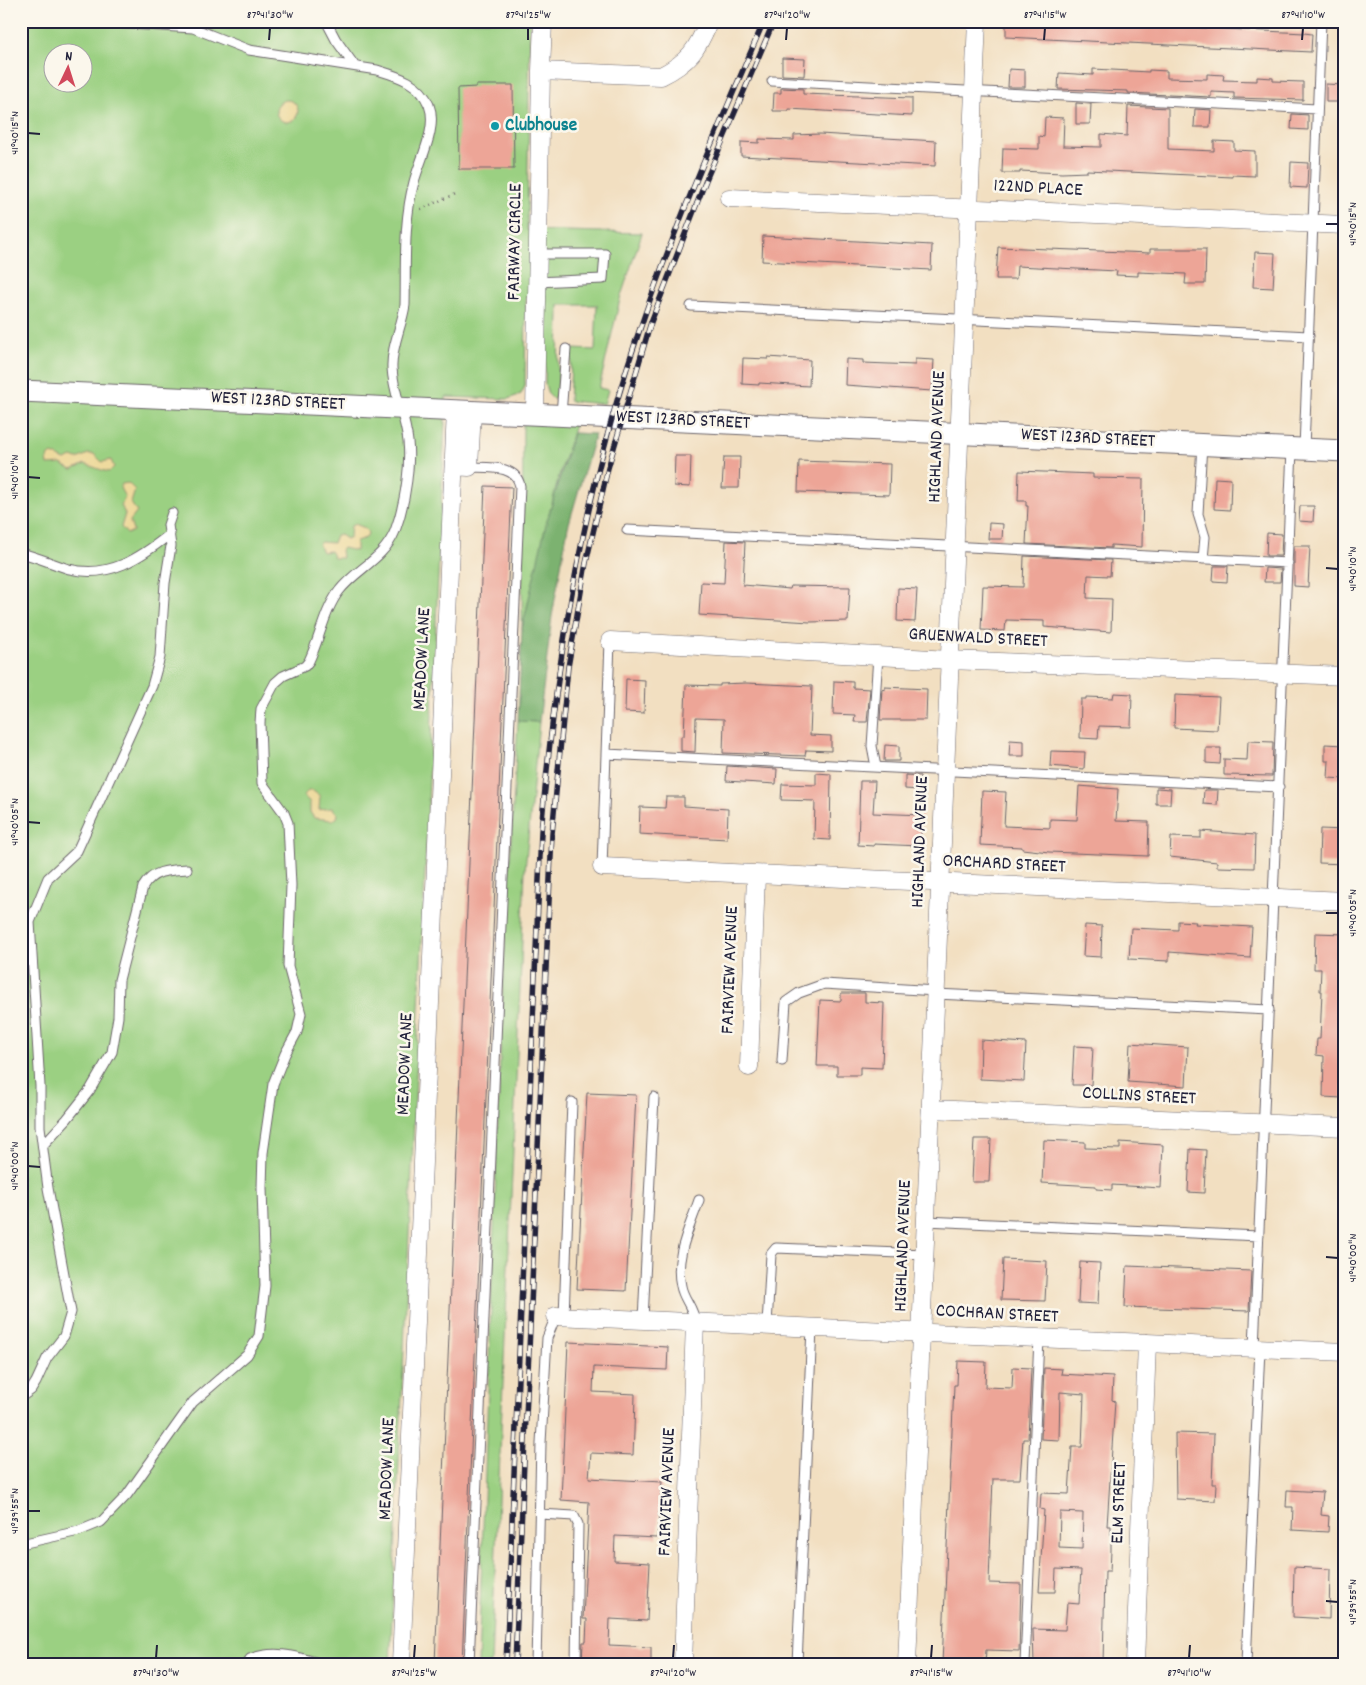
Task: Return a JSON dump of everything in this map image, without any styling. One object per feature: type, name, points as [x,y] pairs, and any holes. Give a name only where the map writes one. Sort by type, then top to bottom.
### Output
[{"type":"street","name":"FAIRWAY CIRCLE","points":[[535,414],[536,254],[544,21]]},
{"type":"street","points":[[541,71],[661,76],[678,68],[695,52],[709,21]]},
{"type":"street","name":"HIGHLAND AVENUE","points":[[907,1664],[977,21]]},
{"type":"street","name":"122ND PLACE","points":[[729,198],[969,207],[1345,225]]},
{"type":"street","name":"WEST 123RD STREET","points":[[21,391],[1345,450]]},
{"type":"street","name":"MEADOW LANE","points":[[401,1664],[464,411]]},
{"type":"street","name":"GRUENWALD STREET","points":[[610,641],[950,660],[1345,676]]},
{"type":"street","name":"ORCHARD STREET","points":[[602,868],[1345,901]]},
{"type":"street","name":"FAIRVIEW AVENUE","points":[[749,1067],[756,874]]},
{"type":"street","name":"COLLINS STREET","points":[[931,1109],[1345,1128]]},
{"type":"street","name":"COCHRAN STREET","points":[[560,1316],[1345,1352]]},
{"type":"street","name":"FAIRVIEW AVENUE","points":[[683,1664],[695,1322]]},
{"type":"street","name":"ELM STREET","points":[[1135,1664],[1147,1343]]},
{"type":"lane","points":[[21,1544],[79,1531],[101,1522],[127,1495],[193,1402],[247,1355],[259,1336],[265,1286],[262,1188],[263,1152],[273,1084],[285,1054],[297,1032],[301,1014],[288,966],[291,885],[288,823],[284,813],[262,783],[261,709],[275,683],[283,676],[305,666],[314,651],[334,599],[340,589],[376,559],[388,546],[394,532],[405,494],[408,457],[406,429],[392,380],[392,356],[405,305],[408,214],[414,182],[431,124],[429,106],[418,88],[408,81],[377,70],[249,50],[208,32],[182,26],[79,21]]},
{"type":"lane","points":[[199,21],[208,32]]},
{"type":"lane","points":[[326,21],[336,40],[354,65]]},
{"type":"lane","points":[[1246,1664],[1259,1236],[1288,563],[1309,336],[1321,21]]},
{"type":"lane","points":[[772,81],[1317,109]]},
{"type":"lane","points":[[536,254],[605,254],[603,279],[536,282]]},
{"type":"lane","points":[[691,306],[1309,336]]},
{"type":"lane","points":[[561,415],[566,349]]},
{"type":"lane","points":[[1202,444],[1198,514],[1204,537],[1203,559]]},
{"type":"lane","points":[[461,467],[508,470],[516,476],[520,486],[469,1664]]},
{"type":"lane","points":[[21,1397],[31,1390],[47,1358],[64,1336],[72,1312],[48,1188],[43,1145],[30,922],[48,878],[76,851],[152,686],[160,657],[170,534],[168,525],[172,513]]},
{"type":"lane","points":[[627,530],[1288,563]]},
{"type":"lane","points":[[21,553],[68,568],[100,572],[123,565],[144,554],[170,534]]},
{"type":"lane","points":[[602,868],[610,641]]},
{"type":"lane","points":[[876,767],[872,746],[878,656]]},
{"type":"lane","points":[[606,754],[1279,787]]},
{"type":"lane","points":[[43,1145],[90,1090],[112,1052],[118,1017],[119,980],[143,887],[147,880],[161,872],[187,869]]},
{"type":"lane","points":[[782,1061],[786,1002],[813,986],[824,984],[936,993],[1269,1010]]},
{"type":"lane","points":[[643,1320],[654,1097]]},
{"type":"lane","points":[[536,1664],[547,1338],[560,1316],[572,1102]]},
{"type":"lane","points":[[695,1322],[694,1312],[681,1289],[679,1276],[682,1249],[699,1200]]},
{"type":"lane","points":[[926,1221],[1259,1236]]},
{"type":"lane","points":[[766,1325],[771,1254],[776,1248],[925,1254]]},
{"type":"lane","points":[[797,1664],[812,1328]]},
{"type":"lane","points":[[1025,1664],[1039,1338]]},
{"type":"lane","points":[[540,1514],[574,1516],[578,1524],[576,1664]]},
{"type":"lane","points":[[248,1664],[250,1659],[265,1653],[292,1656],[323,1664]]},
{"type":"path","points":[[408,214],[455,194]]},
{"type":"green space","points":[[21,21],[530,21],[527,230],[642,233],[620,299],[599,388],[608,390],[604,404],[569,401],[572,349],[595,350],[597,305],[559,305],[558,384],[554,400],[548,394],[545,384],[546,296],[526,296],[525,386],[521,394],[508,399],[446,397],[390,1664],[21,1664]]},
{"type":"green space","points":[[523,423],[575,425],[558,479],[522,629]]},
{"type":"green space","points":[[573,433],[595,434],[568,527],[552,616],[539,722],[518,721],[522,629],[546,524]]},
{"type":"green space","points":[[518,721],[539,722],[525,870],[491,1664],[478,1664],[503,979]]},
{"type":"sand","points":[[287,100],[295,103],[298,111],[295,119],[287,122],[279,119],[276,111],[279,103]]},
{"type":"sand","points":[[52,454],[65,460],[72,457],[77,459],[88,454],[94,454],[102,462],[111,460],[114,467],[109,472],[85,464],[72,470],[61,464],[48,465],[47,458]]},
{"type":"sand","points":[[128,483],[135,490],[131,503],[137,512],[130,521],[133,531],[127,534],[121,527],[125,514],[121,505],[125,497],[120,488],[122,484]]},
{"type":"sand","points":[[355,524],[365,528],[368,533],[366,538],[356,541],[356,551],[343,548],[341,550],[342,558],[334,558],[330,551],[322,552],[318,544],[321,542],[333,543],[336,535],[346,539],[350,537],[351,526]]},
{"type":"sand","points":[[308,791],[313,791],[320,796],[319,810],[332,808],[338,814],[337,818],[332,820],[314,818],[310,812],[310,802],[303,796]]},
{"type":"building","points":[[1006,21],[1087,22],[1304,33],[1312,34],[1311,52],[1006,37]]},
{"type":"building","points":[[782,58],[805,59],[804,76],[782,75]]},
{"type":"building","points":[[1009,69],[1025,70],[1025,87],[1008,87]]},
{"type":"building","points":[[1093,69],[1167,71],[1167,78],[1207,79],[1207,74],[1224,75],[1223,80],[1257,81],[1257,77],[1273,78],[1273,81],[1303,82],[1303,100],[1234,98],[1234,93],[1211,92],[1211,97],[1128,93],[1128,91],[1058,89],[1059,73],[1093,75]]},
{"type":"building","points":[[1326,84],[1343,85],[1342,102],[1326,102]]},
{"type":"building","name":"Clubhouse","points":[[476,85],[513,85],[514,169],[459,169],[458,88],[476,87]]},
{"type":"building","points":[[781,88],[803,89],[803,94],[912,98],[912,116],[789,109],[789,111],[773,111],[774,93],[781,93]]},
{"type":"building","points":[[1076,103],[1091,104],[1090,124],[1076,124]]},
{"type":"building","points":[[1128,106],[1168,108],[1168,149],[1214,151],[1214,141],[1234,142],[1234,150],[1255,151],[1255,176],[1232,175],[1232,177],[1087,170],[1087,172],[1062,173],[1020,171],[1020,173],[1002,173],[1003,148],[1039,149],[1039,136],[1044,137],[1045,117],[1064,118],[1063,146],[1101,147],[1101,134],[1127,136]]},
{"type":"building","points":[[1195,109],[1211,110],[1210,127],[1194,127]]},
{"type":"building","points":[[1292,114],[1308,115],[1308,130],[1291,129]]},
{"type":"building","points":[[820,134],[936,141],[935,166],[741,156],[741,142],[759,143],[759,139],[794,140],[794,135]]},
{"type":"building","points":[[1291,162],[1308,163],[1307,188],[1290,187]]},
{"type":"building","points":[[763,236],[932,245],[931,270],[762,261]]},
{"type":"building","points":[[998,247],[1150,253],[1150,249],[1206,249],[1205,284],[1185,284],[1186,274],[1138,272],[1138,276],[1116,275],[1117,271],[1017,266],[1016,279],[996,279]]},
{"type":"building","points":[[1255,252],[1275,253],[1273,288],[1253,287]]},
{"type":"building","points":[[768,357],[810,360],[809,386],[759,383],[759,385],[742,384],[743,358],[768,359]]},
{"type":"building","points":[[846,359],[863,360],[863,363],[915,365],[915,359],[934,360],[932,391],[845,385]]},
{"type":"building","points":[[675,456],[691,456],[690,487],[674,486]]},
{"type":"building","points":[[724,457],[740,457],[739,488],[722,488]]},
{"type":"building","points":[[799,461],[890,464],[889,495],[798,492]]},
{"type":"building","points":[[1019,471],[1093,474],[1093,478],[1143,479],[1142,547],[1111,545],[1111,548],[1026,544],[1028,506],[1026,506],[1026,501],[1018,501]]},
{"type":"building","points":[[1215,478],[1231,479],[1230,510],[1214,509]]},
{"type":"building","points":[[485,486],[512,487],[462,1664],[435,1664]]},
{"type":"building","points":[[1300,506],[1314,506],[1313,522],[1299,521]]},
{"type":"building","points":[[989,523],[1003,524],[1002,539],[988,539]]},
{"type":"building","points":[[1267,533],[1282,534],[1281,556],[1266,556]]},
{"type":"building","points":[[726,541],[745,542],[743,585],[790,589],[791,586],[850,587],[848,621],[810,622],[699,615],[701,582],[724,583]]},
{"type":"building","points":[[1294,546],[1310,546],[1308,587],[1294,586]]},
{"type":"building","points":[[1024,556],[1111,560],[1110,576],[1088,575],[1087,598],[1112,599],[1111,632],[1044,627],[1044,621],[1006,620],[1005,631],[981,630],[983,586],[1023,587]]},
{"type":"building","points":[[1214,566],[1228,566],[1227,582],[1213,581]]},
{"type":"building","points":[[1265,568],[1281,569],[1280,582],[1264,582]]},
{"type":"building","points":[[898,588],[917,589],[915,622],[897,621]]},
{"type":"building","points":[[626,679],[645,680],[644,713],[625,712]]},
{"type":"building","points":[[834,681],[853,682],[853,688],[870,689],[867,722],[854,722],[855,715],[833,714]]},
{"type":"building","points":[[746,683],[812,686],[810,735],[831,736],[831,751],[806,750],[805,756],[723,753],[724,719],[696,718],[695,752],[681,751],[681,736],[684,736],[686,685],[720,686],[720,684]]},
{"type":"building","points":[[885,687],[927,689],[926,720],[880,720],[882,689],[885,690]]},
{"type":"building","points":[[1114,693],[1132,694],[1131,727],[1099,726],[1098,739],[1080,738],[1081,699],[1086,699],[1086,697],[1113,698]]},
{"type":"building","points":[[1175,695],[1219,697],[1217,730],[1174,728]]},
{"type":"building","points":[[1010,740],[1024,741],[1024,756],[1009,756]]},
{"type":"building","points":[[1248,741],[1273,742],[1272,776],[1224,775],[1224,759],[1247,760]]},
{"type":"building","points":[[1325,744],[1345,745],[1345,779],[1328,778],[1329,761],[1325,761]]},
{"type":"building","points":[[885,745],[899,746],[899,761],[884,761]]},
{"type":"building","points":[[1206,748],[1221,748],[1220,764],[1206,763]]},
{"type":"building","points":[[1051,751],[1085,752],[1084,769],[1050,766]]},
{"type":"building","points":[[727,766],[777,769],[776,784],[726,781]]},
{"type":"building","points":[[816,773],[831,774],[830,840],[814,839],[815,801],[781,800],[782,784],[816,785]]},
{"type":"building","points":[[905,775],[920,776],[919,790],[905,789]]},
{"type":"building","points":[[860,781],[875,781],[873,813],[922,815],[920,846],[858,845]]},
{"type":"building","points":[[1079,786],[1118,789],[1116,821],[1149,822],[1148,856],[1049,852],[1022,849],[1022,847],[980,845],[982,791],[1006,792],[1004,826],[1050,828],[1050,819],[1077,820]]},
{"type":"building","points":[[1156,788],[1171,789],[1170,804],[1156,804]]},
{"type":"building","points":[[1204,790],[1218,790],[1217,805],[1203,804]]},
{"type":"building","points":[[666,797],[684,797],[684,806],[728,809],[727,839],[639,834],[640,807],[665,808]]},
{"type":"building","points":[[1320,829],[1345,830],[1345,864],[1319,863]]},
{"type":"building","points":[[1201,831],[1255,835],[1254,868],[1217,867],[1217,862],[1170,857],[1171,837],[1201,838]]},
{"type":"building","points":[[1178,921],[1196,922],[1195,924],[1252,927],[1250,958],[1169,952],[1169,961],[1129,959],[1131,928],[1178,930]]},
{"type":"building","points":[[1085,925],[1102,926],[1101,957],[1083,956]]},
{"type":"building","points":[[1315,933],[1345,934],[1345,1086],[1342,1086],[1342,1098],[1323,1097],[1324,1056],[1316,1055],[1317,1039],[1320,1039],[1322,991],[1320,991],[1321,969],[1314,969]]},
{"type":"building","points":[[841,993],[865,993],[865,1002],[884,1003],[882,1068],[860,1067],[860,1075],[837,1075],[837,1066],[817,1066],[820,1000],[841,1001]]},
{"type":"building","points":[[981,1040],[1026,1043],[1024,1081],[980,1079]]},
{"type":"building","points":[[1130,1043],[1188,1047],[1186,1086],[1128,1082]]},
{"type":"building","points":[[1074,1046],[1093,1047],[1091,1085],[1072,1085]]},
{"type":"building","points":[[587,1093],[636,1095],[626,1291],[577,1289]]},
{"type":"building","points":[[974,1139],[991,1139],[989,1182],[972,1182]]},
{"type":"building","points":[[1044,1140],[1085,1142],[1085,1148],[1120,1149],[1120,1142],[1163,1145],[1161,1188],[1112,1185],[1112,1190],[1096,1189],[1096,1186],[1042,1183]]},
{"type":"building","points":[[1190,1149],[1206,1150],[1204,1193],[1188,1192]]},
{"type":"building","points":[[1003,1259],[1047,1261],[1045,1301],[1001,1300]]},
{"type":"building","points":[[1080,1262],[1100,1263],[1098,1304],[1078,1303]]},
{"type":"building","points":[[1127,1266],[1251,1271],[1249,1311],[1125,1307]]},
{"type":"building","points":[[568,1342],[668,1347],[667,1370],[594,1367],[593,1392],[635,1394],[633,1455],[591,1453],[589,1478],[662,1482],[657,1538],[615,1536],[614,1561],[650,1563],[647,1621],[610,1619],[609,1645],[651,1647],[651,1664],[582,1664],[583,1642],[586,1642],[587,1619],[583,1619],[589,1502],[561,1500]]},
{"type":"building","points":[[958,1361],[986,1362],[985,1387],[1012,1388],[1013,1367],[1031,1368],[1028,1439],[1023,1439],[1020,1479],[993,1479],[989,1583],[1021,1584],[1019,1651],[986,1650],[985,1664],[942,1664],[954,1385],[957,1385]]},
{"type":"building","points":[[1044,1368],[1062,1369],[1061,1374],[1113,1377],[1112,1400],[1115,1401],[1107,1526],[1111,1526],[1111,1551],[1110,1571],[1105,1571],[1103,1664],[1034,1664],[1033,1629],[1065,1630],[1067,1603],[1079,1604],[1081,1570],[1056,1569],[1055,1592],[1039,1592],[1044,1510],[1040,1509],[1041,1493],[1069,1494],[1072,1447],[1082,1447],[1084,1394],[1060,1392],[1059,1440],[1041,1439]],"holes":[[[1060,1512],[1083,1513],[1082,1549],[1059,1548]]]},
{"type":"building","points":[[1175,1433],[1214,1434],[1212,1484],[1216,1484],[1215,1501],[1176,1499]]},
{"type":"building","points":[[1287,1490],[1323,1492],[1321,1515],[1329,1516],[1328,1532],[1292,1530],[1293,1507],[1286,1507]]},
{"type":"building","points":[[1294,1567],[1330,1569],[1329,1619],[1293,1617]]},
{"type":"railway","points":[[506,1664],[541,832],[547,766],[565,636],[589,507],[623,380],[644,317],[701,168],[764,21]]},
{"type":"railway","points":[[515,1664],[552,834],[568,667],[586,563],[608,468],[651,322],[706,180],[774,21]]},
{"type":"place","name":"Clubhouse","points":[[495,126]]}]
